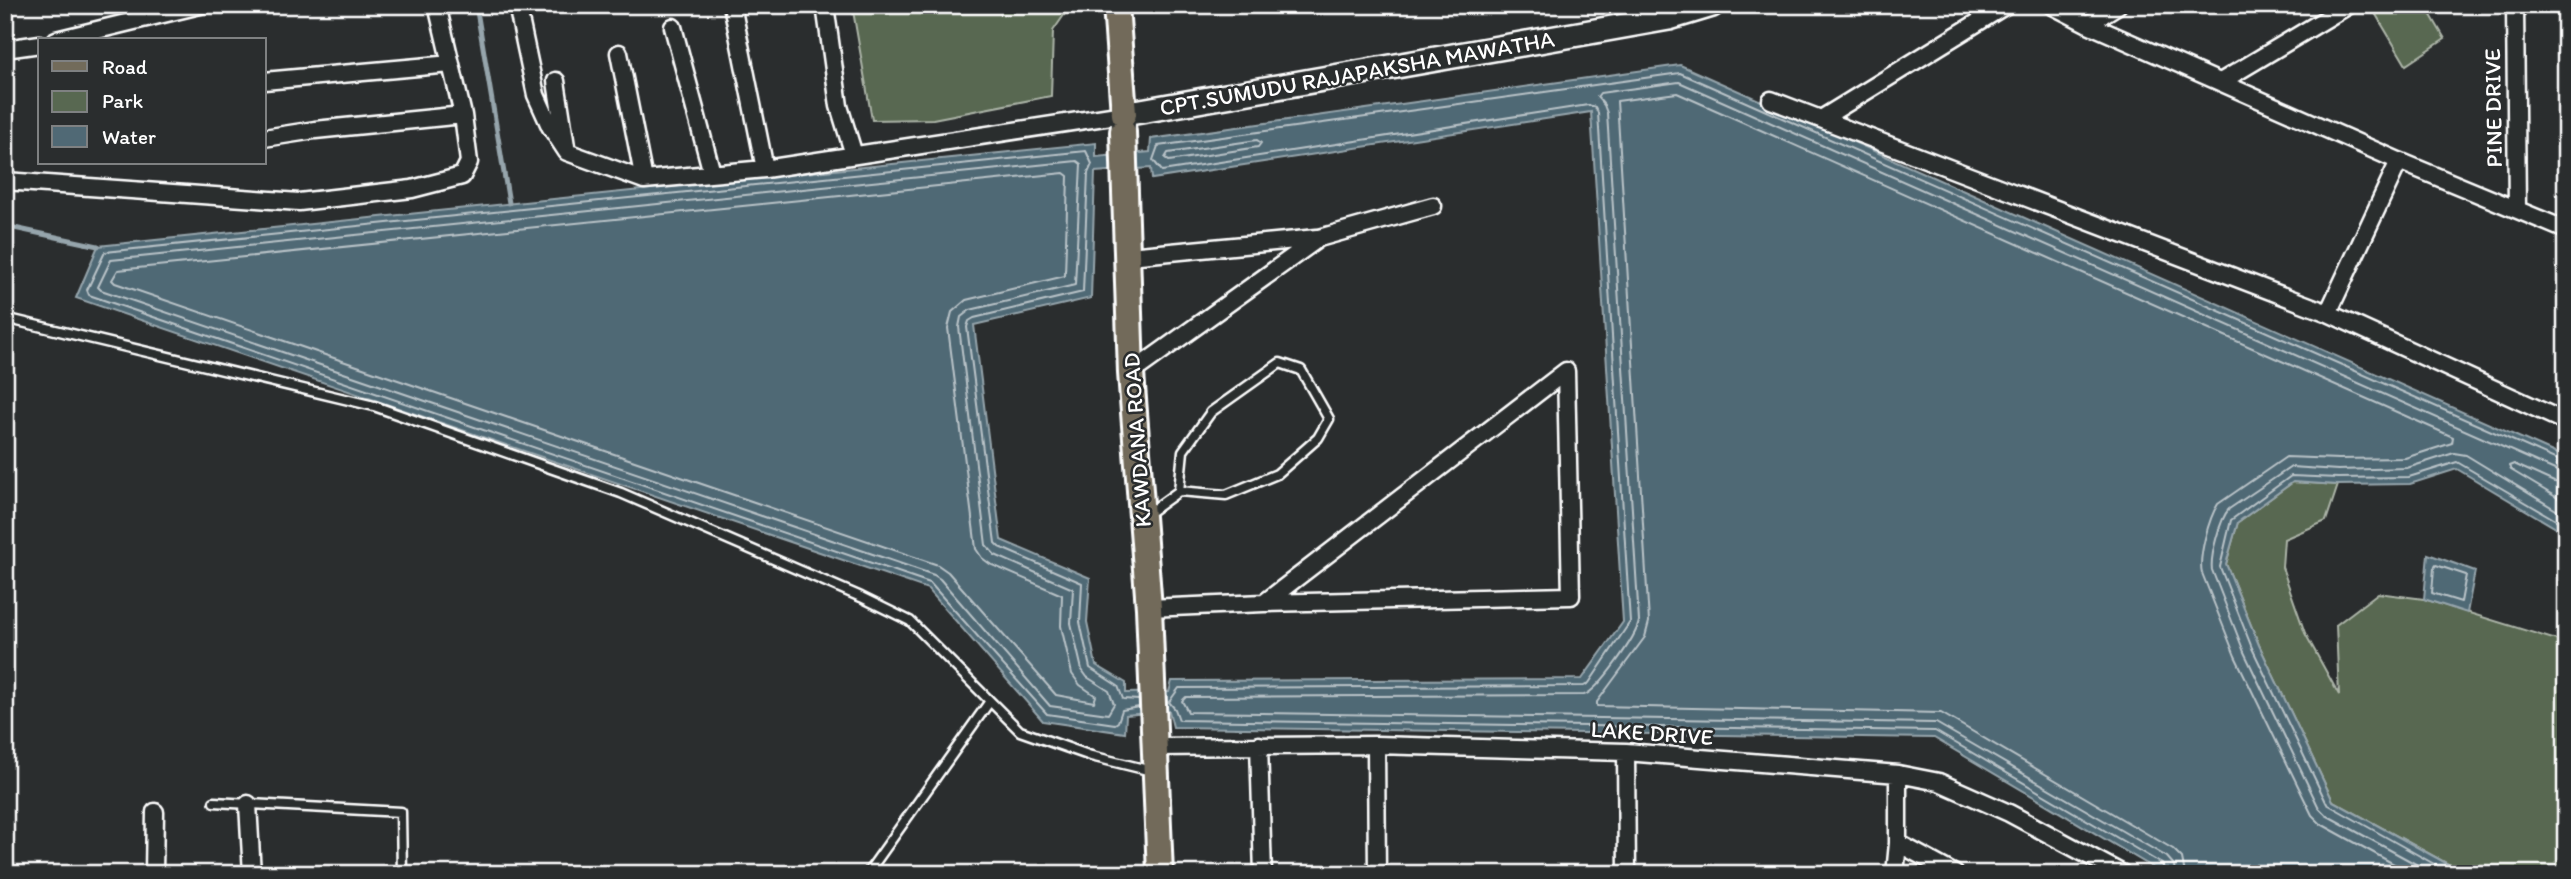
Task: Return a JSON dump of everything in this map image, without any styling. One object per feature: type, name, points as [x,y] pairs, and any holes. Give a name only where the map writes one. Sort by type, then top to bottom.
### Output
[{"type":"main road","name":"KAWDANA ROAD","points":[[1116,5],[1124,123],[1131,373],[1149,608],[1160,874]]},
{"type":"main road","name":"CPT.SUMUDU RAJAPAKSHA MAWATHA","points":[[1124,123],[1670,18],[1712,5]]},
{"type":"street","points":[[64,38],[200,5]]},
{"type":"street","points":[[5,181],[299,202],[412,189],[462,176],[469,162],[463,115],[437,5]]},
{"type":"street","points":[[517,5],[536,95],[550,126],[567,152],[644,180],[765,169],[853,155],[1124,123]]},
{"type":"street","points":[[732,5],[765,169]]},
{"type":"street","points":[[825,5],[839,106],[853,155]]},
{"type":"street","points":[[1821,119],[2006,5]]},
{"type":"street","points":[[2051,5],[2088,24],[2399,161],[2566,230]]},
{"type":"street","points":[[2088,24],[2118,5]]},
{"type":"street","points":[[2222,81],[2349,5]]},
{"type":"street","name":"PINE DRIVE","points":[[2515,5],[2517,209]]},
{"type":"street","points":[[673,27],[712,173]]},
{"type":"street","points":[[5,48],[38,44]]},
{"type":"street","points":[[619,53],[644,180]]},
{"type":"street","points":[[266,81],[451,64]]},
{"type":"street","points":[[556,81],[567,152]]},
{"type":"street","points":[[1771,100],[2328,313],[2566,422]]},
{"type":"street","points":[[266,138],[463,115]]},
{"type":"street","points":[[2328,313],[2399,161]]},
{"type":"street","points":[[1129,256],[1320,238],[1433,205]]},
{"type":"street","points":[[1131,373],[1320,238]]},
{"type":"street","points":[[1149,608],[1571,596],[1566,371],[1264,603]]},
{"type":"street","points":[[1259,745],[1263,874]]},
{"type":"street","points":[[1376,746],[1377,874]]},
{"type":"street","name":"LAKE DRIVE","points":[[1156,747],[1376,746],[1626,752],[1898,774],[1939,782],[2009,813],[2123,874]]},
{"type":"street","points":[[1626,752],[1627,874]]},
{"type":"street","points":[[1895,874],[1899,843],[1898,774]]},
{"type":"street","points":[[247,804],[253,874]]},
{"type":"street","points":[[154,874],[155,813]]},
{"type":"street","points":[[1899,843],[1955,874]]},
{"type":"lane","points":[[5,318],[374,406],[621,493],[861,597],[910,621],[1020,731],[1091,756],[1155,772]]},
{"type":"lane","points":[[1142,518],[1179,491],[1226,495],[1277,474],[1318,438],[1329,419],[1301,370],[1280,363],[1211,412],[1183,451],[1179,491]]},
{"type":"lane","points":[[867,874],[990,701]]},
{"type":"lane","points":[[214,802],[401,812],[402,874]]},
{"type":"green space","points":[[852,5],[1071,5],[1053,31],[1051,96],[933,119],[872,120]]},
{"type":"green space","points":[[2388,5],[2425,5],[2445,39],[2406,65],[2375,13]]},
{"type":"green space","points":[[2293,482],[2338,485],[2326,521],[2284,539],[2282,567],[2305,633],[2339,695],[2336,625],[2378,593],[2424,599],[2566,643],[2566,874],[2466,874],[2333,801],[2259,645],[2226,564],[2238,522]]},
{"type":"water","points":[[1680,65],[2566,458],[2566,534],[2457,469],[2410,484],[2338,485],[2293,482],[2238,522],[2226,564],[2259,645],[2333,801],[2466,874],[2164,874],[1934,738],[1173,727],[1169,711],[1126,715],[1125,733],[1043,721],[928,589],[76,298],[98,246],[1096,143],[1096,157],[1150,152],[1151,139]],"holes":[[[1591,112],[1623,622],[1582,679],[1172,681],[1169,692],[1126,693],[1126,683],[1096,665],[1087,622],[1090,578],[1001,540],[974,325],[1091,298],[1095,172],[1151,168],[1152,179]]]},
{"type":"water","points":[[2428,554],[2475,571],[2467,613],[2424,599]]},
{"type":"waterway","points":[[476,5],[509,203]]},
{"type":"waterway","points":[[5,226],[98,246]]}]
